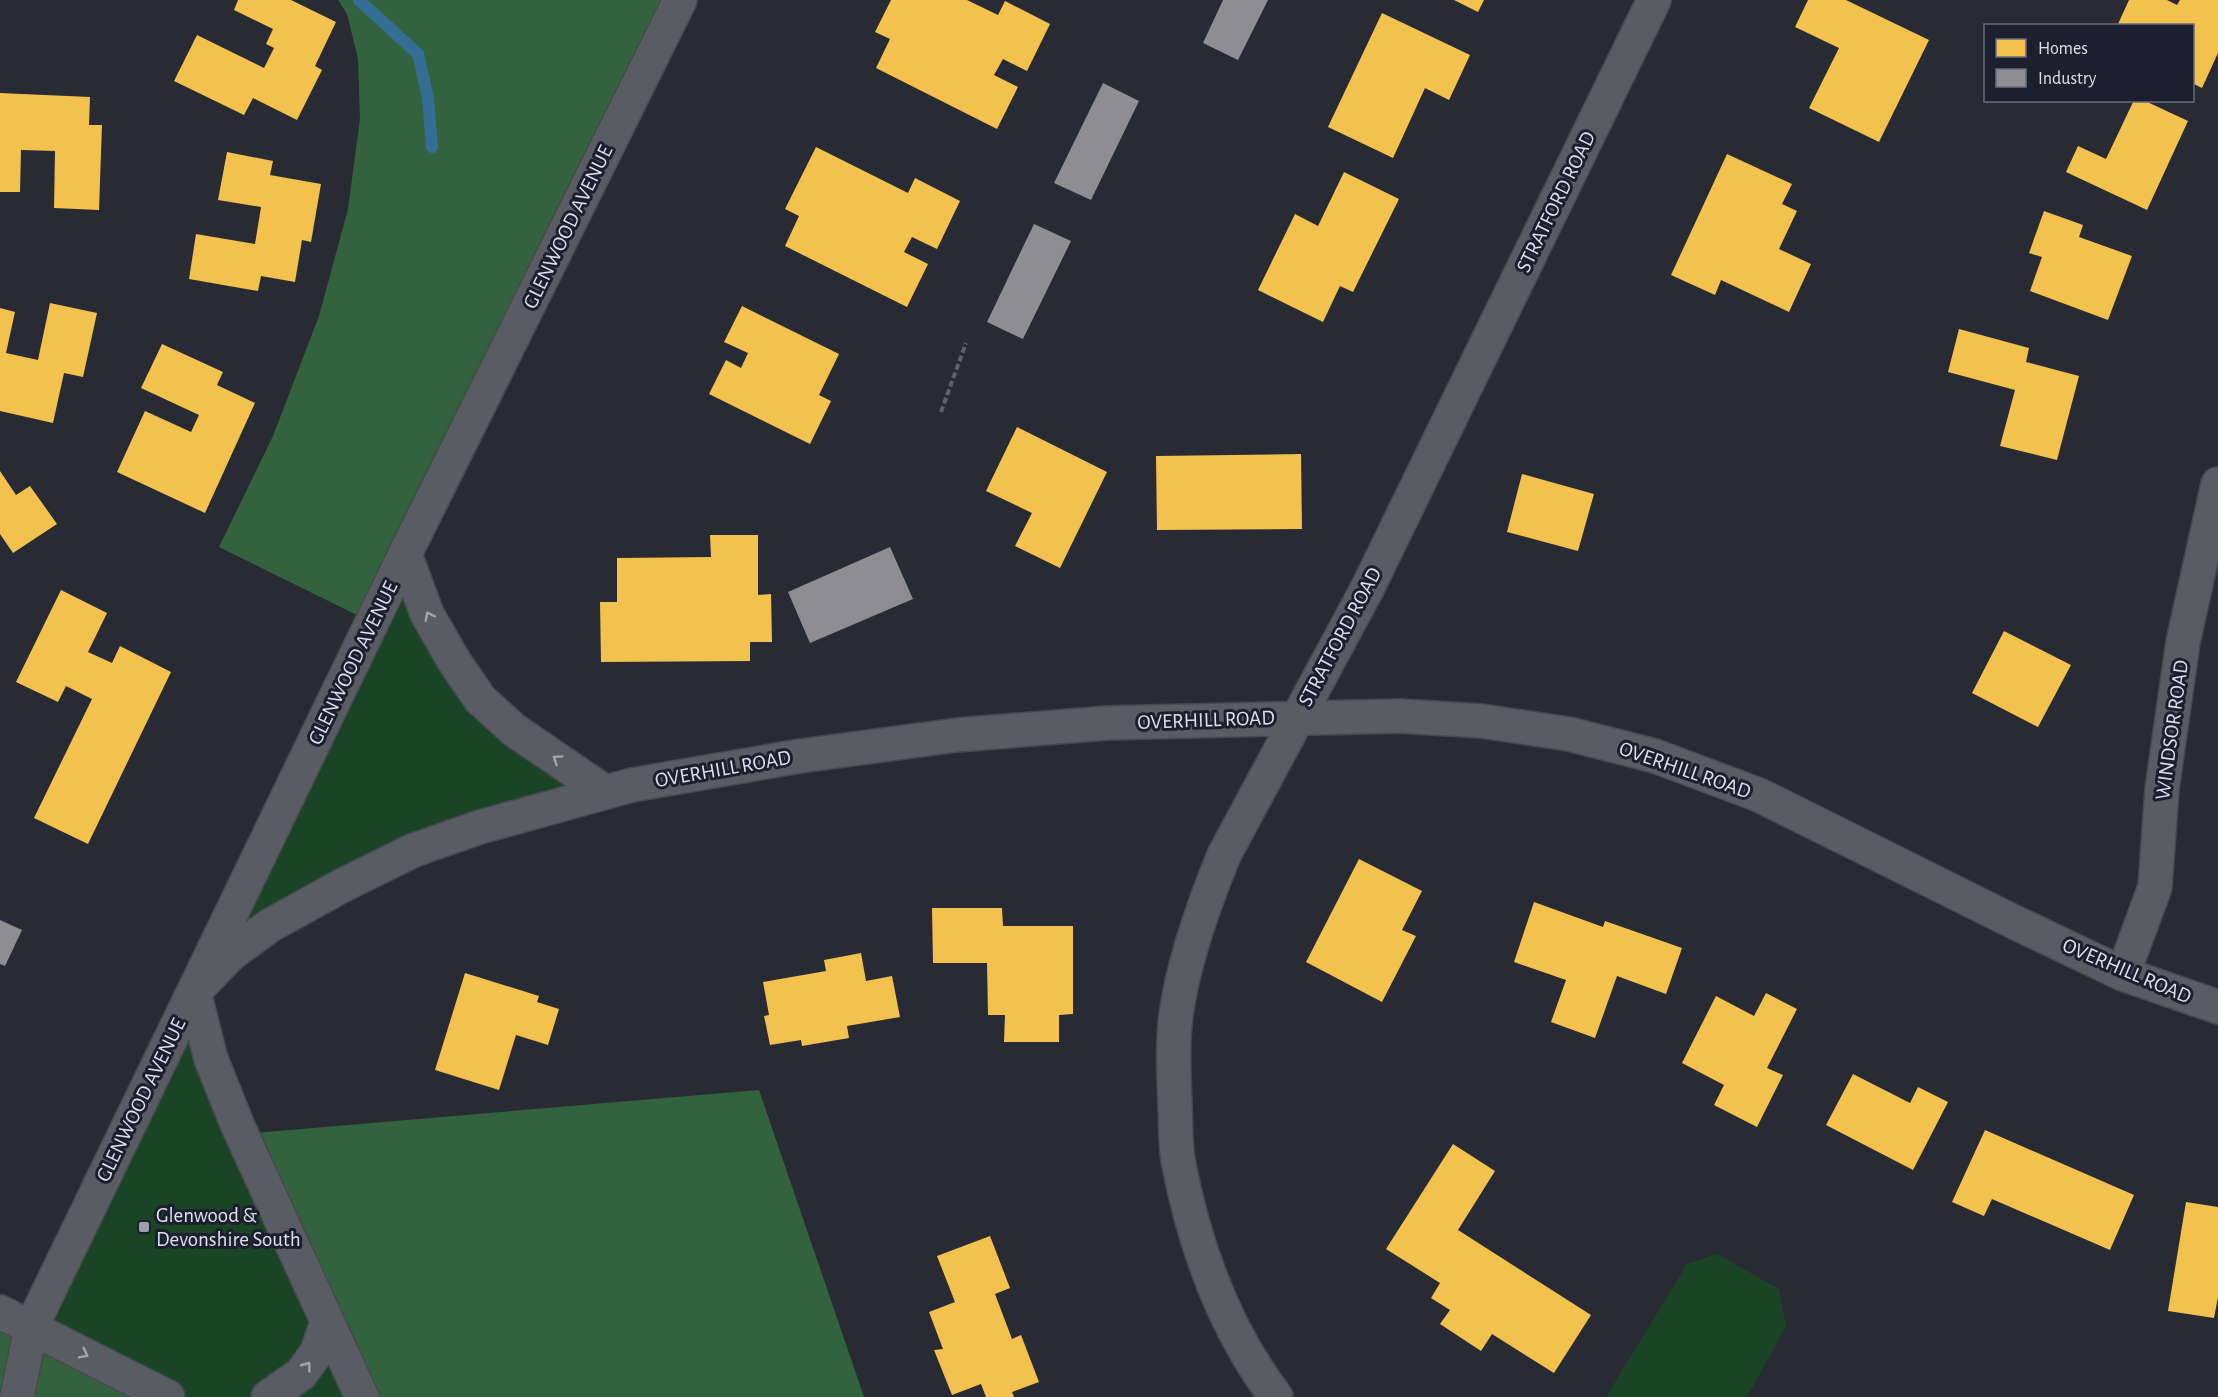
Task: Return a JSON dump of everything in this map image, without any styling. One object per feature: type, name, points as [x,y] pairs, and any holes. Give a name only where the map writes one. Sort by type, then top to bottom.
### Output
[{"type":"street","name":"GLENWOOD AVENUE","points":[[17,1397],[31,1328],[405,554],[492,383],[680,0]]},
{"type":"street","name":"STRATFORD ROAD","points":[[1276,1397],[1245,1351],[1207,1272],[1194,1230],[1178,1158],[1173,1062],[1176,1014],[1185,970],[1224,855],[1366,588],[1654,0]]},
{"type":"street","name":"WINDSOR ROAD","points":[[2123,974],[2155,887],[2163,789],[2183,642],[2218,484]]},
{"type":"street","points":[[405,554],[427,614],[454,661],[480,699],[514,730],[605,792]]},
{"type":"street","name":"OVERHILL ROAD","points":[[194,992],[231,954],[269,926],[343,885],[404,855],[480,827],[632,785],[800,756],[957,735],[1107,723],[1400,716],[1481,721],[1569,734],[1655,756],[1759,795],[2123,974],[2218,1007]]},
{"type":"street","points":[[194,992],[211,1059],[228,1102],[362,1397]]},
{"type":"street","points":[[0,1312],[168,1397]]},
{"type":"street","points":[[268,1397],[301,1374],[317,1352],[327,1322]]},
{"type":"street","name":"GLENWOOD AVENUE","points":[[0,1357],[31,1328]]},
{"type":"path","points":[[941,412],[966,343]]},
{"type":"green space","points":[[338,0],[680,0],[373,623],[219,547],[273,436],[319,316],[348,209],[360,119],[358,59],[347,14]]},
{"type":"green space","points":[[405,554],[427,614],[454,661],[480,699],[514,730],[605,792],[480,827],[414,850],[343,885],[269,926],[231,954],[194,992],[211,1059],[237,1124],[362,1397],[168,1397],[32,1328]]},
{"type":"green space","points":[[759,1090],[864,1397],[362,1397],[241,1134]]},
{"type":"green space","points":[[1717,1254],[1779,1289],[1786,1326],[1747,1397],[1606,1397],[1687,1264]]},
{"type":"green space","points":[[0,1312],[32,1328],[17,1396],[0,1397]]},
{"type":"green space","points":[[0,1312],[168,1397],[0,1397]]},
{"type":"building: Homes","points":[[238,0],[291,0],[336,22],[315,66],[322,70],[297,120],[253,98],[244,115],[174,81],[197,35],[264,68],[274,48],[266,44],[273,29],[234,10]]},
{"type":"building: Homes","points":[[891,0],[967,0],[998,15],[1005,1],[1050,24],[1027,71],[1003,59],[994,75],[1018,87],[997,129],[876,68],[890,39],[875,32]]},
{"type":"building: Homes","points":[[1454,0],[1484,0],[1478,12]]},
{"type":"building: Homes","points":[[1808,0],[1846,0],[1929,40],[1879,142],[1809,108],[1839,48],[1795,27]]},
{"type":"building: Homes","points":[[2129,0],[2167,0],[2177,5],[2180,0],[2218,0],[2218,53],[2202,88],[2194,84],[2194,24],[2118,24]]},
{"type":"building: Homes","points":[[1382,13],[1470,55],[1449,100],[1425,88],[1393,158],[1328,127]]},
{"type":"building: Homes","points":[[0,93],[90,97],[89,125],[102,125],[99,210],[54,208],[55,151],[21,150],[20,192],[0,192]]},
{"type":"building: Homes","points":[[2133,102],[2147,102],[2188,121],[2147,210],[2066,172],[2078,146],[2106,159]]},
{"type":"building: Homes","points":[[816,147],[908,193],[915,178],[960,201],[937,249],[912,237],[904,252],[928,264],[907,307],[785,246],[799,216],[785,209]]},
{"type":"building: Homes","points":[[227,152],[273,161],[270,175],[321,184],[311,242],[302,240],[295,282],[261,276],[258,291],[189,279],[196,234],[255,244],[261,207],[218,200]]},
{"type":"building: Homes","points":[[1727,154],[1792,184],[1782,204],[1797,211],[1779,249],[1811,264],[1789,312],[1721,280],[1715,295],[1671,275]]},
{"type":"building: Homes","points":[[1344,172],[1399,199],[1353,292],[1340,286],[1323,322],[1258,290],[1295,214],[1318,226]]},
{"type":"building: Homes","points":[[2044,211],[2083,225],[2079,237],[2132,256],[2108,320],[2030,291],[2042,257],[2029,253]]},
{"type":"building: Homes","points":[[50,303],[97,313],[83,377],[64,373],[53,423],[0,411],[0,308],[15,312],[6,353],[38,360]]},
{"type":"building: Homes","points":[[742,306],[839,354],[819,395],[831,401],[810,444],[709,394],[726,360],[741,368],[748,353],[724,342]]},
{"type":"building: Homes","points":[[1959,329],[2029,348],[2026,362],[2079,376],[2057,460],[2000,446],[2015,390],[1948,372]]},
{"type":"building: Homes","points":[[162,344],[223,372],[217,385],[255,403],[205,513],[117,472],[145,411],[191,432],[199,415],[141,388]]},
{"type":"building: Homes","points":[[1017,427],[1107,472],[1060,568],[1015,546],[1032,513],[986,491]]},
{"type":"building: Homes","points":[[1301,454],[1302,529],[1157,530],[1156,456]]},
{"type":"building: Homes","points":[[0,471],[16,495],[30,486],[57,524],[13,553],[0,534]]},
{"type":"building: Homes","points":[[1522,474],[1594,494],[1578,551],[1507,532]]},
{"type":"building: Homes","points":[[710,535],[758,535],[758,595],[771,594],[772,642],[750,642],[750,661],[601,662],[600,602],[617,602],[617,558],[711,557]]},
{"type":"building: Homes","points":[[61,590],[107,613],[88,652],[112,663],[120,646],[171,672],[88,844],[34,818],[92,699],[66,686],[58,702],[16,682]]},
{"type":"building: Homes","points":[[2004,631],[2071,665],[2038,727],[1972,693]]},
{"type":"building: Homes","points":[[1359,859],[1422,891],[1402,930],[1416,936],[1382,1002],[1306,962]]},
{"type":"building: Homes","points":[[1534,902],[1603,927],[1605,921],[1682,948],[1666,994],[1617,976],[1595,1038],[1551,1022],[1566,980],[1514,962]]},
{"type":"building: Homes","points":[[932,908],[1002,908],[1003,926],[1073,926],[1073,1014],[1059,1015],[1059,1042],[1004,1042],[1005,1015],[988,1015],[987,963],[933,963]]},
{"type":"building: Homes","points":[[861,953],[866,981],[892,976],[900,1017],[847,1026],[849,1038],[802,1046],[801,1040],[770,1045],[764,1016],[769,1015],[763,982],[826,971],[824,960]]},
{"type":"building: Homes","points":[[465,973],[539,996],[537,1002],[559,1009],[548,1045],[516,1035],[499,1090],[435,1070]]},
{"type":"building: Homes","points":[[1766,993],[1797,1009],[1767,1068],[1783,1075],[1757,1127],[1714,1105],[1724,1085],[1682,1063],[1716,996],[1754,1016]]},
{"type":"building: Homes","points":[[1853,1074],[1910,1103],[1918,1087],[1948,1102],[1913,1170],[1826,1125]]},
{"type":"building: Homes","points":[[1985,1130],[2134,1195],[2110,1250],[1992,1199],[1984,1216],[1952,1202]]},
{"type":"building: Homes","points":[[1453,1144],[1495,1171],[1458,1230],[1591,1315],[1554,1373],[1492,1334],[1481,1351],[1440,1324],[1450,1310],[1431,1298],[1440,1283],[1386,1249]]},
{"type":"building: Homes","points":[[2186,1202],[2218,1207],[2218,1297],[2214,1318],[2168,1311]]},
{"type":"building: Homes","points":[[990,1236],[1010,1288],[995,1294],[1012,1339],[1021,1335],[1039,1382],[1012,1392],[1014,1397],[986,1397],[981,1384],[952,1395],[934,1350],[943,1349],[929,1312],[955,1302],[937,1256]]},
{"type":"building: Industry","points":[[1223,0],[1268,0],[1238,60],[1203,43]]},
{"type":"building: Industry","points":[[1103,83],[1139,101],[1091,200],[1054,183]]},
{"type":"building: Industry","points":[[1034,224],[1071,241],[1023,339],[987,322]]},
{"type":"building: Industry","points":[[890,547],[913,599],[810,643],[788,592]]},
{"type":"building: Industry","points":[[0,920],[22,930],[5,966],[0,964]]},
{"type":"waterway","points":[[359,0],[418,54],[428,98],[432,147]]},
{"type":"place","name":"Glenwood & Devonshire South","points":[[144,1227]]}]
